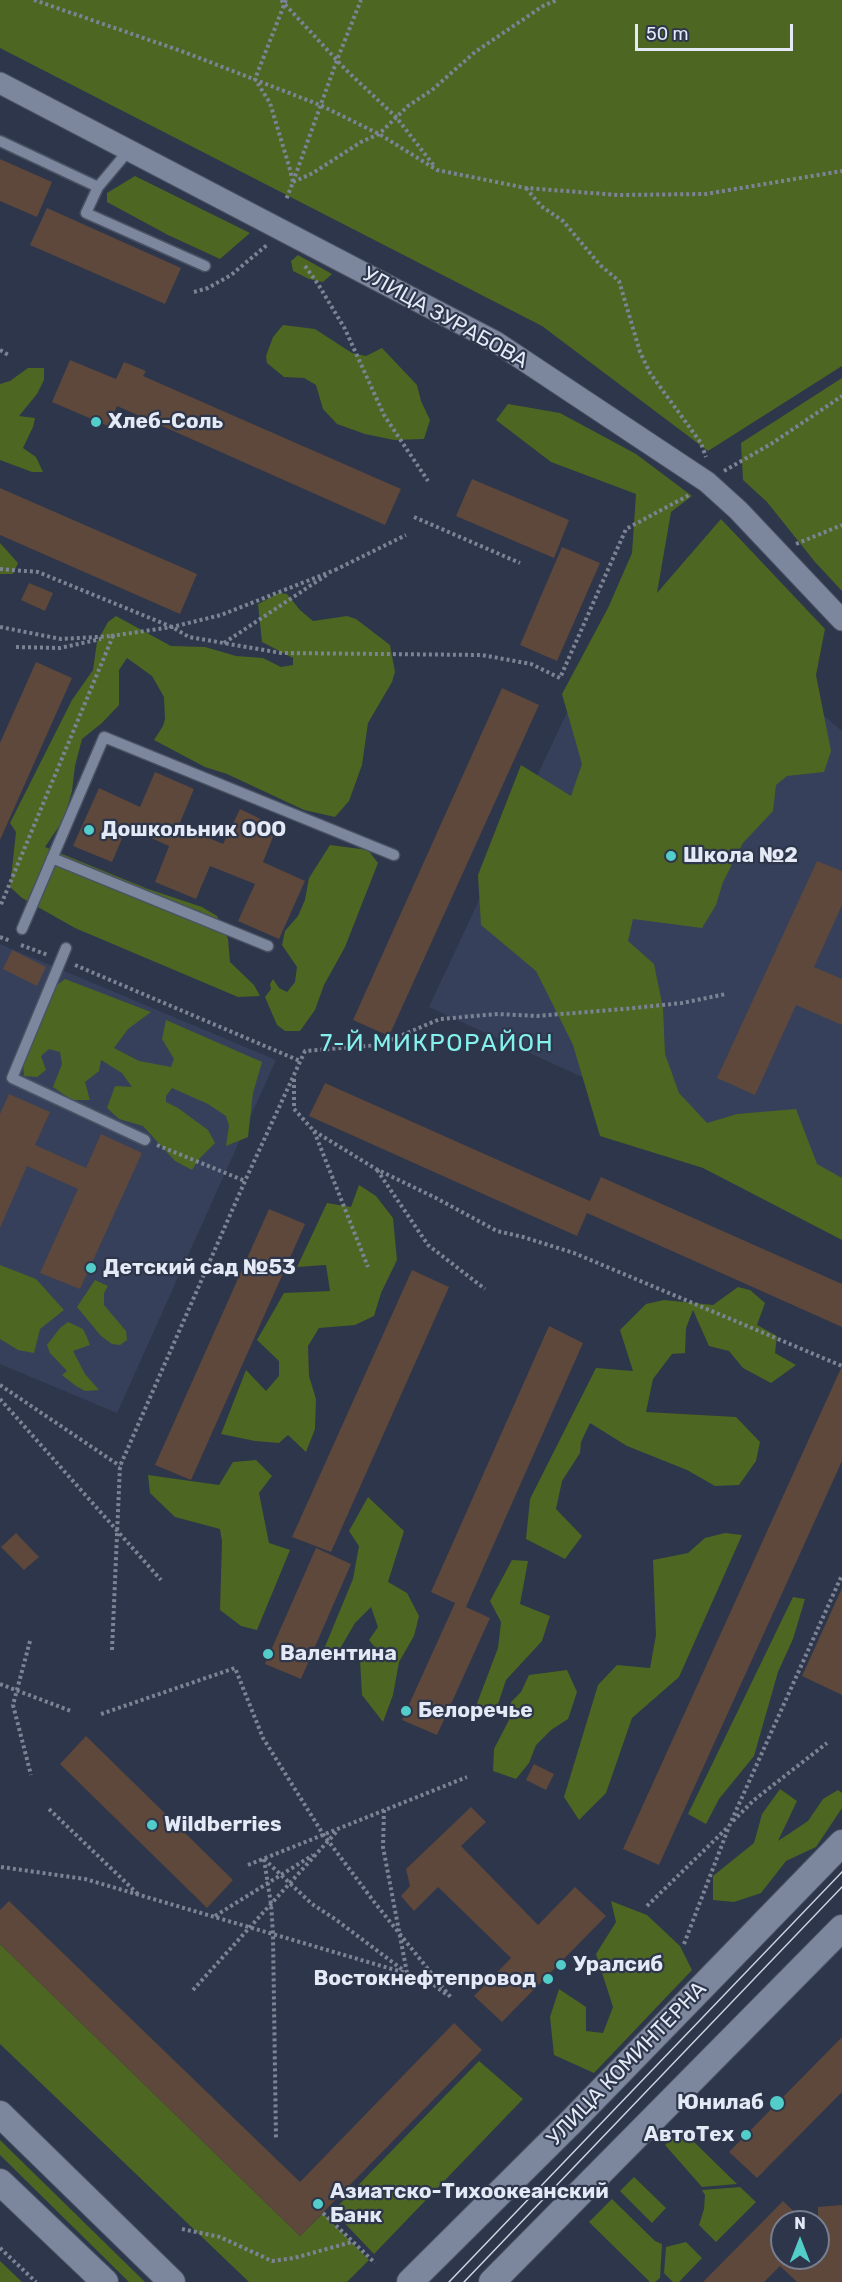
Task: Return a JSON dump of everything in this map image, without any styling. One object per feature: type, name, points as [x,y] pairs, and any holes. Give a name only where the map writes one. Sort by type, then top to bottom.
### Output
[{"type":"street","name":"УЛИЦА ЗУРАБОВА","points":[[0,82],[496,342],[707,482],[738,510],[842,620]]},
{"type":"street","name":"УЛИЦА КОМИНТЕРНА","points":[[410,2282],[573,2120],[842,1843]]},
{"type":"street","points":[[492,2282],[842,1928]]},
{"type":"street","points":[[0,2114],[172,2282]]},
{"type":"street","points":[[0,2182],[105,2282]]},
{"type":"lane","points":[[0,141],[98,187]]},
{"type":"lane","points":[[129,150],[98,187],[86,213],[205,266]]},
{"type":"lane","points":[[22,929],[104,737],[394,855]]},
{"type":"lane","points":[[52,858],[268,946]]},
{"type":"lane","points":[[66,948],[12,1078],[145,1140]]},
{"type":"path","points":[[34,0],[184,52],[320,105],[379,134],[437,170],[526,188],[618,195],[706,194],[842,171]]},
{"type":"path","points":[[281,0],[286,2],[337,60],[396,117],[437,170]]},
{"type":"path","points":[[286,200],[361,0]]},
{"type":"path","points":[[293,182],[379,134],[396,117],[432,90],[475,52],[543,6],[557,0]]},
{"type":"path","points":[[255,79],[286,2]]},
{"type":"path","points":[[255,79],[270,103],[293,182]]},
{"type":"path","points":[[526,188],[541,206],[563,221],[600,265],[620,281],[640,352],[650,373],[687,427],[701,443],[710,467]]},
{"type":"path","points":[[194,292],[208,288],[231,275],[272,241]]},
{"type":"path","points":[[300,260],[318,284],[345,329],[384,415],[428,481]]},
{"type":"path","points":[[0,350],[10,356]]},
{"type":"path","points":[[722,472],[771,444],[842,396]]},
{"type":"path","points":[[0,569],[38,572],[171,627],[189,637],[281,653],[482,654],[531,664],[560,678],[626,529],[700,489]]},
{"type":"path","points":[[414,517],[520,563]]},
{"type":"path","points":[[792,546],[842,525]]},
{"type":"path","points":[[16,648],[60,648],[221,615],[335,570],[406,535]]},
{"type":"path","points":[[224,643],[335,570]]},
{"type":"path","points":[[0,627],[61,639],[113,636]]},
{"type":"path","points":[[0,907],[113,636]]},
{"type":"path","points":[[0,937],[61,960],[300,1060]]},
{"type":"path","points":[[112,1650],[120,1466],[245,1181],[305,1051],[379,1045],[440,1019],[498,1014],[537,1016],[624,1009],[682,1003],[726,994]]},
{"type":"path","points":[[294,1075],[294,1109],[314,1131],[376,1169],[497,1231],[574,1253],[842,1366]]},
{"type":"path","points":[[314,1131],[368,1267]]},
{"type":"path","points":[[145,1140],[245,1181]]},
{"type":"path","points":[[376,1169],[428,1245],[485,1289]]},
{"type":"path","points":[[0,1385],[120,1466]]},
{"type":"path","points":[[0,1399],[161,1580]]},
{"type":"path","points":[[684,1944],[730,1824],[842,1575]]},
{"type":"path","points":[[30,1641],[13,1705],[31,1775]]},
{"type":"path","points":[[1,1867],[85,1879],[250,1927],[426,1979],[452,1999],[323,1834],[263,1738],[235,1668],[101,1714]]},
{"type":"path","points":[[0,1684],[71,1711]]},
{"type":"path","points":[[647,1906],[754,1800],[827,1743]]},
{"type":"path","points":[[248,1865],[467,1777]]},
{"type":"path","points":[[49,1809],[140,1895]]},
{"type":"path","points":[[384,1810],[382,1847],[407,1974]]},
{"type":"path","points":[[193,1990],[339,1829]]},
{"type":"path","points":[[215,1917],[319,1851]]},
{"type":"path","points":[[264,1858],[312,1904],[407,1974]]},
{"type":"path","points":[[264,1858],[272,1904],[276,2140]]},
{"type":"path","points":[[323,2213],[375,2263]]},
{"type":"path","points":[[182,2229],[220,2237],[272,2261],[294,2258],[352,2242]]},
{"type":"path","points":[[0,2248],[36,2282]]},
{"type":"shaded area","name":"Школа №2","points":[[618,603],[749,653],[842,731],[842,1196],[429,1007]]},
{"type":"shaded area","name":"Детский сад №53","points":[[0,944],[276,1060],[117,1413],[0,1364]]},
{"type":"green space","points":[[0,0],[842,0],[842,366],[708,451],[542,326],[0,48]]},
{"type":"green space","points":[[135,176],[250,233],[220,259],[168,235],[107,202],[107,193]]},
{"type":"green space","points":[[298,255],[332,274],[323,282],[309,279],[293,271],[291,261]]},
{"type":"green space","points":[[283,325],[315,329],[352,353],[366,356],[382,348],[417,385],[421,401],[430,420],[424,439],[394,440],[365,434],[337,424],[323,409],[316,385],[304,378],[284,377],[267,363],[266,356],[273,337]]},
{"type":"green space","points":[[28,368],[44,368],[44,380],[37,394],[19,416],[35,418],[23,448],[36,457],[43,472],[32,472],[0,460],[0,384],[10,381]]},
{"type":"green space","points":[[842,378],[842,591],[815,562],[767,502],[743,480],[741,443]]},
{"type":"green space","points":[[508,404],[560,413],[636,454],[692,496],[671,512],[657,593],[721,519],[825,629],[816,675],[831,751],[824,772],[787,776],[776,785],[773,811],[743,843],[723,882],[716,905],[702,928],[633,919],[628,941],[654,964],[663,1008],[665,1054],[679,1093],[707,1123],[737,1114],[796,1109],[817,1164],[842,1178],[842,1240],[703,1168],[600,1136],[573,1045],[536,971],[481,925],[478,875],[521,765],[571,796],[582,764],[562,694],[608,608],[632,553],[636,494],[551,462],[496,420]]},
{"type":"green space","points":[[0,543],[18,563],[13,574],[0,574]]},
{"type":"green space","points":[[279,593],[287,594],[313,621],[347,616],[356,619],[390,645],[395,672],[392,682],[368,723],[362,765],[349,801],[335,817],[304,810],[227,774],[205,767],[154,740],[165,719],[164,697],[152,676],[127,658],[119,670],[119,705],[82,739],[64,819],[45,847],[148,889],[202,907],[217,916],[228,939],[230,962],[254,985],[260,996],[238,997],[75,928],[22,898],[10,887],[16,832],[10,823],[72,700],[93,670],[97,642],[108,622],[116,616],[171,646],[205,647],[236,656],[263,658],[281,667],[293,665],[293,658],[262,642],[258,604]]},
{"type":"green space","points":[[330,845],[368,850],[378,863],[345,947],[324,985],[315,1010],[300,1031],[285,1031],[277,1025],[265,997],[271,989],[270,984],[273,979],[279,988],[287,992],[295,982],[297,967],[282,945],[285,931],[298,916],[305,900],[309,878]]},
{"type":"green space","points":[[65,979],[151,1012],[128,1029],[114,1048],[139,1061],[171,1067],[174,1059],[162,1039],[166,1020],[262,1062],[253,1093],[248,1137],[226,1146],[229,1126],[226,1116],[208,1104],[172,1088],[166,1096],[166,1102],[208,1130],[215,1143],[192,1170],[175,1161],[143,1126],[119,1119],[107,1108],[115,1086],[132,1087],[122,1073],[101,1060],[99,1071],[85,1082],[90,1100],[72,1100],[53,1087],[62,1064],[60,1052],[49,1049],[41,1056],[46,1070],[37,1077],[24,1076],[21,1041],[42,996]]},
{"type":"green space","points":[[359,1185],[376,1196],[393,1218],[397,1260],[381,1293],[374,1316],[355,1325],[319,1328],[308,1346],[309,1376],[316,1399],[315,1429],[306,1452],[288,1435],[279,1443],[221,1434],[246,1370],[266,1391],[279,1376],[279,1361],[257,1340],[284,1293],[330,1291],[326,1265],[297,1267],[327,1203],[351,1207]]},
{"type":"green space","points":[[0,1265],[36,1279],[64,1310],[40,1329],[34,1353],[18,1350],[0,1339]]},
{"type":"green space","points":[[95,1280],[108,1286],[104,1293],[104,1305],[126,1331],[127,1340],[120,1345],[112,1344],[101,1336],[77,1307]]},
{"type":"green space","points":[[738,1287],[750,1290],[765,1303],[757,1325],[777,1336],[775,1353],[796,1365],[771,1383],[743,1368],[729,1351],[709,1346],[693,1310],[686,1328],[685,1353],[672,1354],[653,1379],[646,1412],[736,1417],[760,1442],[756,1461],[739,1485],[715,1486],[687,1470],[627,1446],[590,1423],[581,1442],[580,1453],[562,1481],[556,1509],[582,1536],[565,1559],[526,1539],[530,1499],[596,1368],[633,1371],[620,1330],[646,1304],[664,1300],[713,1305]]},
{"type":"green space","points":[[68,1322],[83,1329],[86,1335],[90,1345],[73,1351],[85,1374],[99,1390],[85,1391],[76,1386],[62,1375],[67,1371],[50,1353],[47,1345],[60,1328]]},
{"type":"green space","points":[[256,1460],[272,1476],[259,1493],[269,1543],[290,1550],[257,1630],[241,1626],[220,1610],[222,1541],[220,1529],[175,1517],[150,1493],[148,1475],[219,1485],[233,1462]]},
{"type":"green space","points":[[368,1497],[404,1531],[388,1582],[407,1593],[419,1616],[414,1636],[399,1662],[393,1695],[383,1722],[362,1695],[360,1660],[382,1656],[369,1640],[378,1627],[371,1607],[355,1623],[334,1659],[324,1649],[353,1579],[359,1546],[349,1531]]},
{"type":"green space","points":[[725,1533],[742,1535],[679,1677],[632,1718],[606,1793],[579,1820],[564,1797],[598,1685],[617,1665],[650,1668],[656,1635],[653,1560],[688,1553],[705,1538]]},
{"type":"green space","points":[[512,1560],[528,1561],[520,1604],[550,1616],[542,1641],[506,1680],[496,1710],[473,1714],[498,1648],[501,1622],[490,1601]]},
{"type":"green space","points":[[793,1597],[805,1599],[793,1639],[778,1672],[754,1756],[719,1799],[706,1824],[688,1814]]},
{"type":"green space","points":[[567,1670],[577,1692],[568,1719],[551,1730],[536,1745],[529,1763],[516,1779],[493,1771],[494,1749],[509,1720],[511,1702],[521,1692],[529,1675]]},
{"type":"green space","points":[[780,1789],[797,1801],[778,1841],[808,1821],[823,1799],[838,1790],[842,1793],[842,1808],[816,1847],[786,1861],[761,1893],[734,1902],[713,1900],[713,1876],[754,1843],[762,1814]]},
{"type":"green space","points":[[611,1901],[647,1915],[680,1946],[692,1970],[594,2073],[554,2055],[550,2017],[559,1989],[586,2007],[586,2031],[603,2033],[613,2007],[596,1954],[616,1922]]},
{"type":"green space","points":[[0,1944],[300,2236],[323,2213],[369,2260],[347,2282],[249,2282],[0,2044]]},
{"type":"green space","points":[[479,2061],[523,2099],[374,2254],[333,2211]]},
{"type":"green space","points":[[673,2137],[690,2138],[737,2184],[702,2187],[665,2145]]},
{"type":"green space","points":[[0,2140],[145,2282],[129,2282],[0,2155]]},
{"type":"green space","points":[[634,2177],[666,2208],[652,2223],[620,2191]]},
{"type":"green space","points":[[740,2187],[756,2202],[716,2242],[699,2225],[704,2209],[705,2195],[702,2190]]},
{"type":"green space","points":[[612,2199],[655,2241],[662,2244],[660,2278],[655,2282],[650,2282],[589,2222]]},
{"type":"green space","points":[[686,2242],[702,2258],[679,2282],[673,2282],[664,2273],[666,2247]]},
{"type":"green space","points":[[0,2261],[22,2282],[0,2282]]},
{"type":"building","points":[[0,159],[52,182],[37,217],[0,201]]},
{"type":"building","points":[[47,208],[181,268],[165,304],[30,245]]},
{"type":"building","points":[[70,360],[116,379],[124,362],[146,371],[143,376],[401,489],[385,525],[117,406],[108,426],[52,402]]},
{"type":"building","points":[[472,479],[569,520],[554,558],[456,516]]},
{"type":"building","points":[[0,488],[197,574],[180,614],[0,535]]},
{"type":"building","points":[[562,547],[600,563],[557,661],[520,645]]},
{"type":"building","points":[[29,583],[53,593],[45,611],[21,600]]},
{"type":"building","points":[[36,662],[72,678],[0,840],[0,743]]},
{"type":"building","points":[[502,688],[539,705],[389,1036],[353,1020]]},
{"type":"building","points":[[155,772],[194,789],[179,825],[223,844],[240,809],[277,827],[263,862],[305,881],[279,939],[238,921],[255,884],[210,866],[196,899],[155,882],[169,846],[127,827],[112,862],[73,846],[99,788],[140,807]]},
{"type":"building","points":[[817,861],[842,871],[842,905],[814,967],[842,979],[842,1025],[796,1005],[755,1095],[717,1078]]},
{"type":"building","points":[[12,950],[46,967],[37,986],[3,969]]},
{"type":"building","points":[[325,1083],[590,1201],[601,1177],[842,1284],[842,1327],[587,1213],[577,1236],[309,1116]]},
{"type":"building","name":"Детский сад №53","points":[[9,1094],[50,1112],[35,1145],[86,1168],[101,1134],[142,1153],[80,1289],[40,1273],[78,1189],[27,1166],[0,1228],[0,1114]]},
{"type":"building","points":[[269,1209],[305,1224],[191,1480],[155,1465]]},
{"type":"building","points":[[412,1270],[449,1287],[331,1552],[292,1537]]},
{"type":"building","points":[[549,1326],[583,1343],[466,1607],[490,1618],[437,1735],[402,1720],[455,1603],[431,1592]]},
{"type":"building","points":[[842,1366],[842,1461],[659,1865],[623,1849]]},
{"type":"building","points":[[16,1533],[39,1557],[24,1570],[1,1547]]},
{"type":"building","points":[[316,1548],[351,1564],[301,1679],[265,1664]]},
{"type":"building","points":[[842,1588],[842,1695],[802,1676]]},
{"type":"building","points":[[86,1736],[233,1880],[207,1908],[60,1764]]},
{"type":"building","points":[[534,1764],[554,1774],[546,1790],[526,1780]]},
{"type":"building","points":[[471,1807],[486,1822],[461,1846],[538,1925],[575,1887],[606,1916],[502,2022],[474,1996],[511,1958],[438,1887],[414,1911],[401,1896],[410,1886],[406,1869]]},
{"type":"building","points":[[9,1901],[300,2182],[454,2023],[482,2050],[300,2236],[0,1944],[0,1910]]},
{"type":"building","points":[[842,2037],[842,2092],[757,2178],[729,2152]]},
{"type":"building","points":[[783,2201],[792,2210],[774,2210]]},
{"type":"building","points":[[842,2205],[842,2282],[797,2282],[784,2270],[830,2270],[830,2210],[818,2210],[818,2207]]},
{"type":"building","points":[[770,2214],[770,2270],[776,2270],[764,2282],[703,2282]]},
{"type":"tram line","points":[[449,2282],[842,1872]]},
{"type":"tram line","points":[[464,2282],[842,1887]]},
{"type":"place","name":"Хлеб-Соль","points":[[96,422]]},
{"type":"place","name":"Дошкольник ООО","points":[[89,830]]},
{"type":"place","name":"Школа №2","points":[[671,856]]},
{"type":"place","name":"Детский сад №53","points":[[91,1268]]},
{"type":"place","name":"Валентина","points":[[268,1654]]},
{"type":"place","name":"Белоречье","points":[[406,1711]]},
{"type":"place","name":"Wildberries","points":[[152,1825]]},
{"type":"place","name":"Уралсиб","points":[[561,1965]]},
{"type":"place","name":"Востокнефтепровод","points":[[548,1979]]},
{"type":"place","name":"Юнилаб","points":[[777,2103]]},
{"type":"place","name":"АвтоТех","points":[[746,2135]]},
{"type":"place","name":"Азиатско-Тихоокеанский Банк","points":[[318,2204]]},
{"type":"district","name":"7-Й МИКРОРАЙОН","points":[[437,1044]]}]
